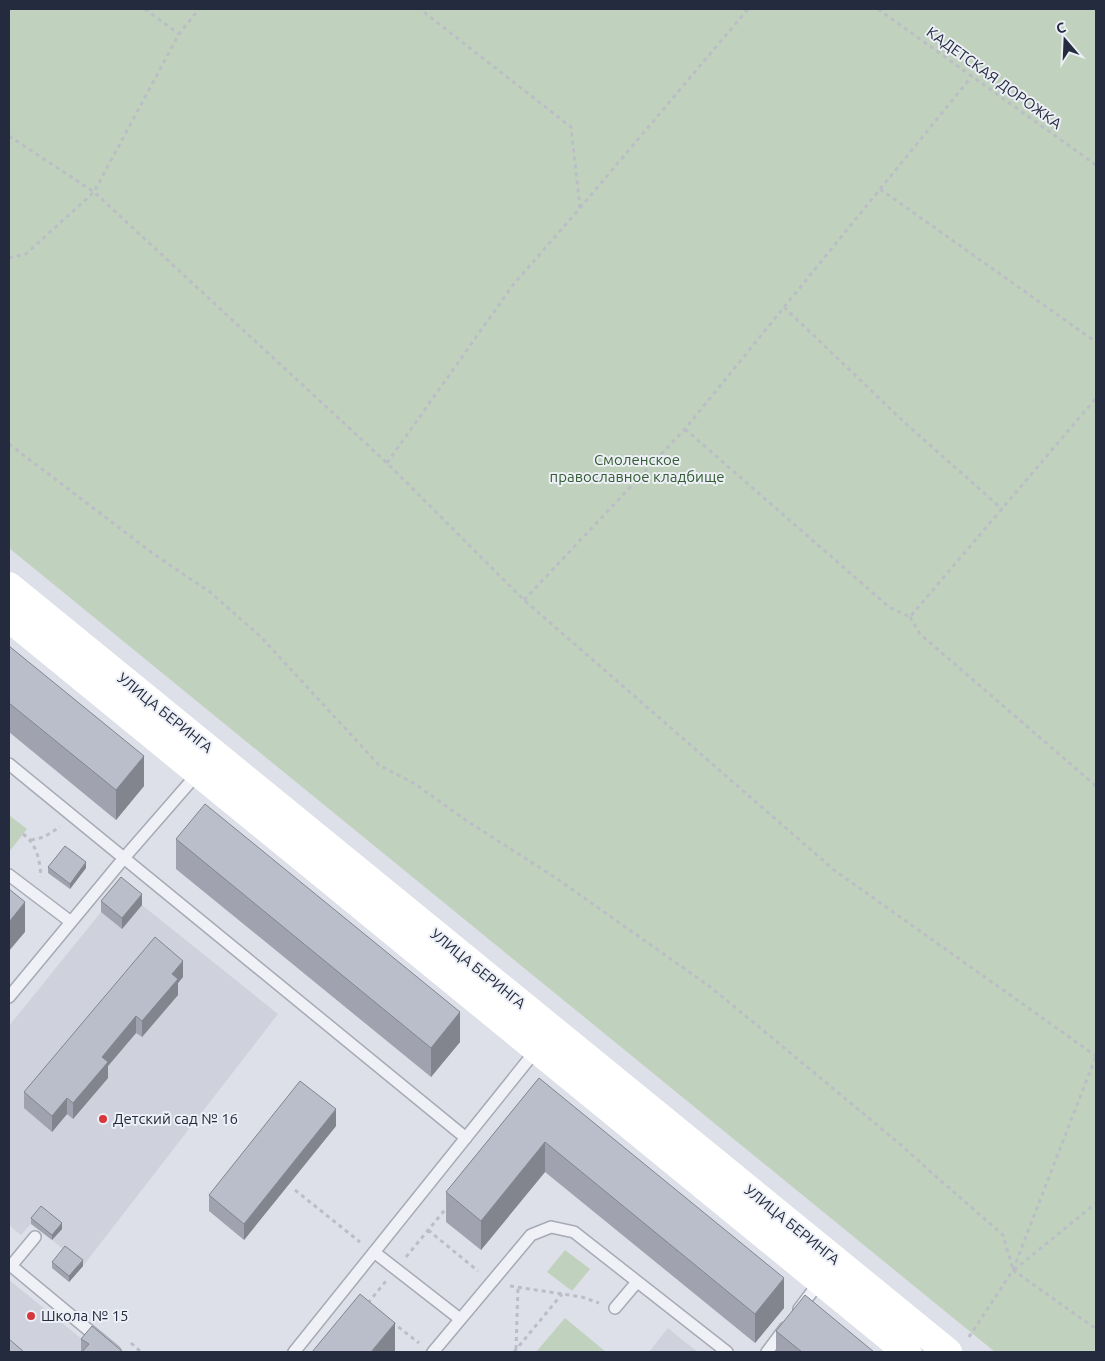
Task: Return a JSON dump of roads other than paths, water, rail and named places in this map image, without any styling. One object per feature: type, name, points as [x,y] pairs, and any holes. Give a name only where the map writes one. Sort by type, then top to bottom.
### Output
[{"type":"street","name":"УЛИЦА БЕРИНГА","points":[[9,586],[206,763],[828,1271],[907,1352]]},
{"type":"street","name":"УЛИЦА БЕРИНГА","points":[[9,618],[206,763]]},
{"type":"street","name":"УЛИЦА БЕРИНГА","points":[[828,1271],[957,1346]]},
{"type":"lane","points":[[9,997],[124,858],[206,763]]},
{"type":"lane","points":[[9,764],[466,1138]]},
{"type":"lane","points":[[9,875],[71,922]]},
{"type":"lane","points":[[294,1352],[544,1039]]},
{"type":"lane","points":[[433,1352],[532,1235],[551,1227],[574,1232],[727,1352]]},
{"type":"lane","points":[[35,1237],[10,1265],[115,1352]]},
{"type":"lane","points":[[374,1252],[460,1319]]},
{"type":"lane","points":[[766,1352],[828,1271]]},
{"type":"lane","points":[[616,1308],[637,1282]]},
{"type":"place","name":"Детский сад № 16","points":[[103,1119]]},
{"type":"place","name":"Школа № 15","points":[[31,1316]]},
{"type":"park label","name":"Смоленское православное кладбище","points":[[637,468]]}]
